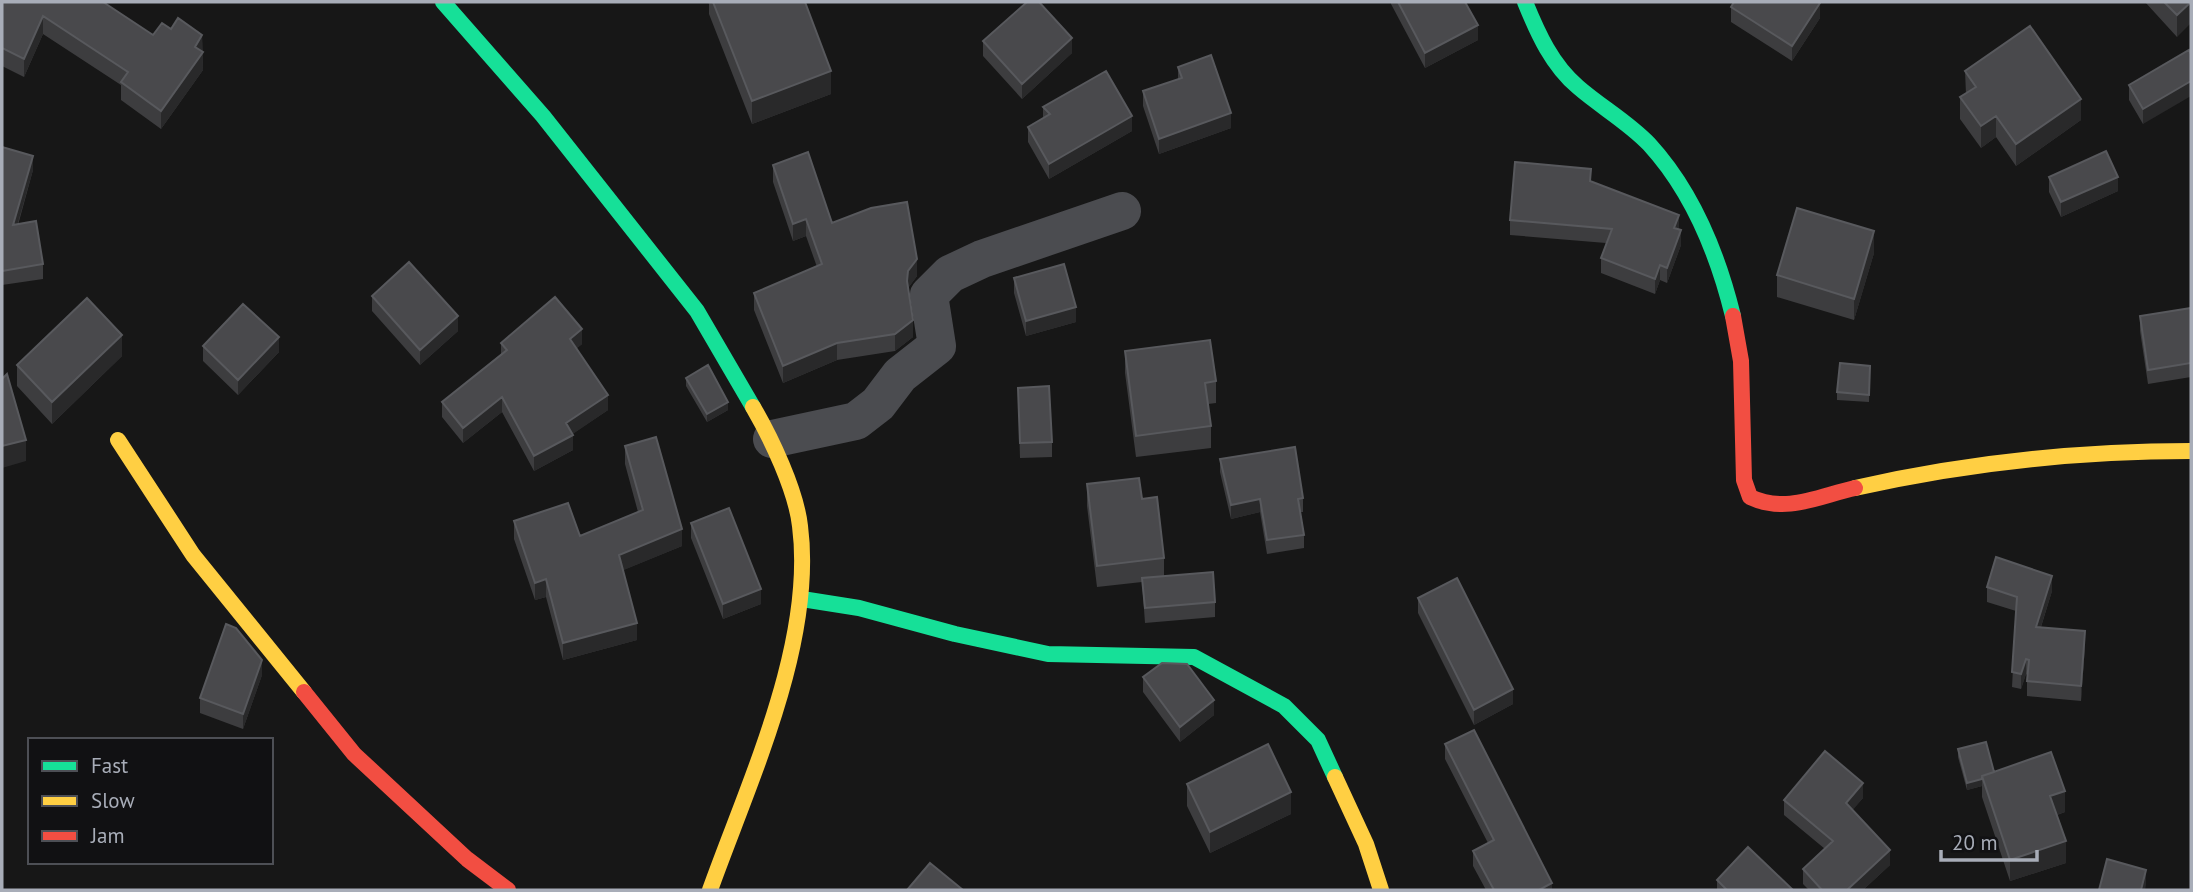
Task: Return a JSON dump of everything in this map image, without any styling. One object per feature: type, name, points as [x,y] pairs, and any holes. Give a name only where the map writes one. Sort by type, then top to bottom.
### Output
[{"type":"street","points":[[443,2],[543,116],[697,312],[772,439],[800,524],[802,599],[780,694],[710,890]]},
{"type":"street","points":[[1525,2],[1555,62],[1578,86],[1620,117],[1655,151],[1688,200],[1721,272],[1740,348],[1744,480],[1750,497],[1763,505],[1790,506],[1913,476],[1963,469],[2038,459],[2191,451]]},
{"type":"street","points":[[772,439],[856,421],[878,404],[900,375],[937,346],[929,295],[950,274],[982,259],[1122,211]]},
{"type":"street","points":[[117,440],[193,555],[354,754],[467,859],[508,890]]},
{"type":"street","points":[[802,599],[859,608],[955,634],[1048,654],[1194,657],[1253,692],[1284,706],[1318,740],[1366,844],[1381,890]]},
{"type":"building","points":[[2,2],[103,2],[153,35],[162,23],[171,29],[178,18],[202,35],[195,47],[203,52],[161,111],[121,82],[128,72],[43,16],[24,59],[2,48]]},
{"type":"building","points":[[713,2],[805,2],[831,71],[752,101]]},
{"type":"building","points":[[1027,2],[1039,2],[1072,38],[1022,84],[983,41]]},
{"type":"building","points":[[1398,2],[1465,2],[1478,25],[1425,53]]},
{"type":"building","points":[[1734,2],[1820,3],[1792,46],[1731,7]]},
{"type":"building","points":[[2164,2],[2191,2],[2177,15]]},
{"type":"building","points":[[2030,26],[2081,99],[2016,144],[1996,116],[1981,126],[1960,97],[1976,87],[1965,71]]},
{"type":"building","points":[[2189,50],[2191,81],[2143,109],[2129,85]]},
{"type":"building","points":[[1211,55],[1231,113],[1159,139],[1143,91],[1182,78],[1178,67]]},
{"type":"building","points":[[1106,71],[1132,116],[1049,164],[1028,127],[1050,114],[1043,107]]},
{"type":"building","points":[[2,147],[33,156],[13,225],[36,221],[43,264],[2,271]]},
{"type":"building","points":[[2106,151],[2118,177],[2061,202],[2049,177]]},
{"type":"building","points":[[808,152],[832,223],[871,208],[907,202],[917,259],[908,271],[907,281],[913,320],[895,334],[837,343],[783,366],[754,293],[822,264],[806,219],[793,224],[773,165]]},
{"type":"building","points":[[1515,162],[1591,169],[1590,181],[1679,215],[1674,228],[1681,230],[1667,268],[1660,265],[1655,279],[1601,258],[1612,229],[1510,220]]},
{"type":"building","points":[[1797,208],[1874,231],[1854,299],[1777,275]]},
{"type":"building","points":[[409,262],[458,316],[420,350],[372,296]]},
{"type":"building","points":[[1064,264],[1076,307],[1026,321],[1014,278]]},
{"type":"building","points":[[555,297],[582,329],[570,339],[608,395],[566,423],[573,435],[534,456],[502,397],[463,428],[442,402],[507,350],[501,343]]},
{"type":"building","points":[[87,298],[122,335],[52,402],[17,365]]},
{"type":"building","points":[[243,304],[279,337],[238,380],[203,346]]},
{"type":"building","points":[[2191,308],[2191,363],[2148,370],[2140,316]]},
{"type":"building","points":[[1210,340],[1216,381],[1205,383],[1211,426],[1136,436],[1125,351]]},
{"type":"building","points":[[1840,363],[1870,366],[1869,395],[1837,392]]},
{"type":"building","points":[[708,365],[728,402],[707,414],[686,378]]},
{"type":"building","points":[[7,374],[26,440],[2,446],[2,379]]},
{"type":"building","points":[[1049,386],[1052,442],[1020,443],[1018,388]]},
{"type":"building","points":[[656,437],[682,529],[619,555],[637,623],[563,643],[546,579],[535,583],[514,521],[568,503],[580,536],[643,510],[625,446]]},
{"type":"building","points":[[1295,447],[1303,498],[1298,499],[1304,535],[1267,540],[1260,499],[1231,505],[1220,459]]},
{"type":"building","points":[[1139,478],[1142,499],[1157,497],[1164,558],[1097,566],[1087,484]]},
{"type":"building","points":[[729,508],[761,589],[723,604],[691,523]]},
{"type":"building","points":[[1996,557],[2052,576],[2036,627],[2085,631],[2081,686],[2027,681],[2029,660],[2026,659],[2021,674],[2012,672],[2017,597],[1987,587]]},
{"type":"building","points":[[1213,572],[1215,602],[1145,608],[1142,578]]},
{"type":"building","points":[[1457,578],[1513,689],[1474,710],[1418,598]]},
{"type":"building","points":[[226,624],[236,628],[262,660],[243,714],[200,698]]},
{"type":"building","points":[[1162,663],[1187,664],[1214,700],[1180,727],[1143,677]]},
{"type":"building","points":[[1474,730],[1552,883],[1539,890],[1494,890],[1473,851],[1494,840],[1445,744]]},
{"type":"building","points":[[1986,742],[1994,772],[1967,783],[1958,749]]},
{"type":"building","points":[[1268,744],[1291,792],[1210,832],[1187,784]]},
{"type":"building","points":[[1825,751],[1863,783],[1846,803],[1890,850],[1847,890],[1822,890],[1803,869],[1833,841],[1784,800]]},
{"type":"building","points":[[2051,752],[2065,791],[2050,796],[2066,841],[2010,860],[1982,776]]},
{"type":"building","points":[[1748,847],[1793,890],[1727,890],[1717,880]]},
{"type":"building","points":[[2107,859],[2146,870],[2141,890],[2099,890]]},
{"type":"building","points":[[930,863],[963,890],[907,890]]},
{"type":"traffic: fast","points":[[443,2],[543,116],[697,311],[753,407]]},
{"type":"traffic: fast","points":[[1525,2],[1541,37],[1561,69],[1578,87],[1641,136],[1679,183],[1711,247],[1733,316]]},
{"type":"traffic: fast","points":[[802,599],[859,608],[955,634],[1048,654],[1194,657],[1284,706],[1318,740],[1335,777]]},
{"type":"traffic: slow","points":[[710,890],[760,758],[788,664],[798,617],[802,571],[798,512],[775,449],[753,407]]},
{"type":"traffic: slow","points":[[118,440],[193,555],[304,692]]},
{"type":"traffic: slow","points":[[1855,488],[2022,460],[2106,453],[2191,451]]},
{"type":"traffic: slow","points":[[1335,777],[1366,844],[1381,890]]},
{"type":"traffic: jam","points":[[1733,316],[1741,361],[1744,480],[1750,497],[1763,502],[1790,504],[1855,488]]},
{"type":"traffic: jam","points":[[304,692],[354,754],[467,859],[508,890]]}]
